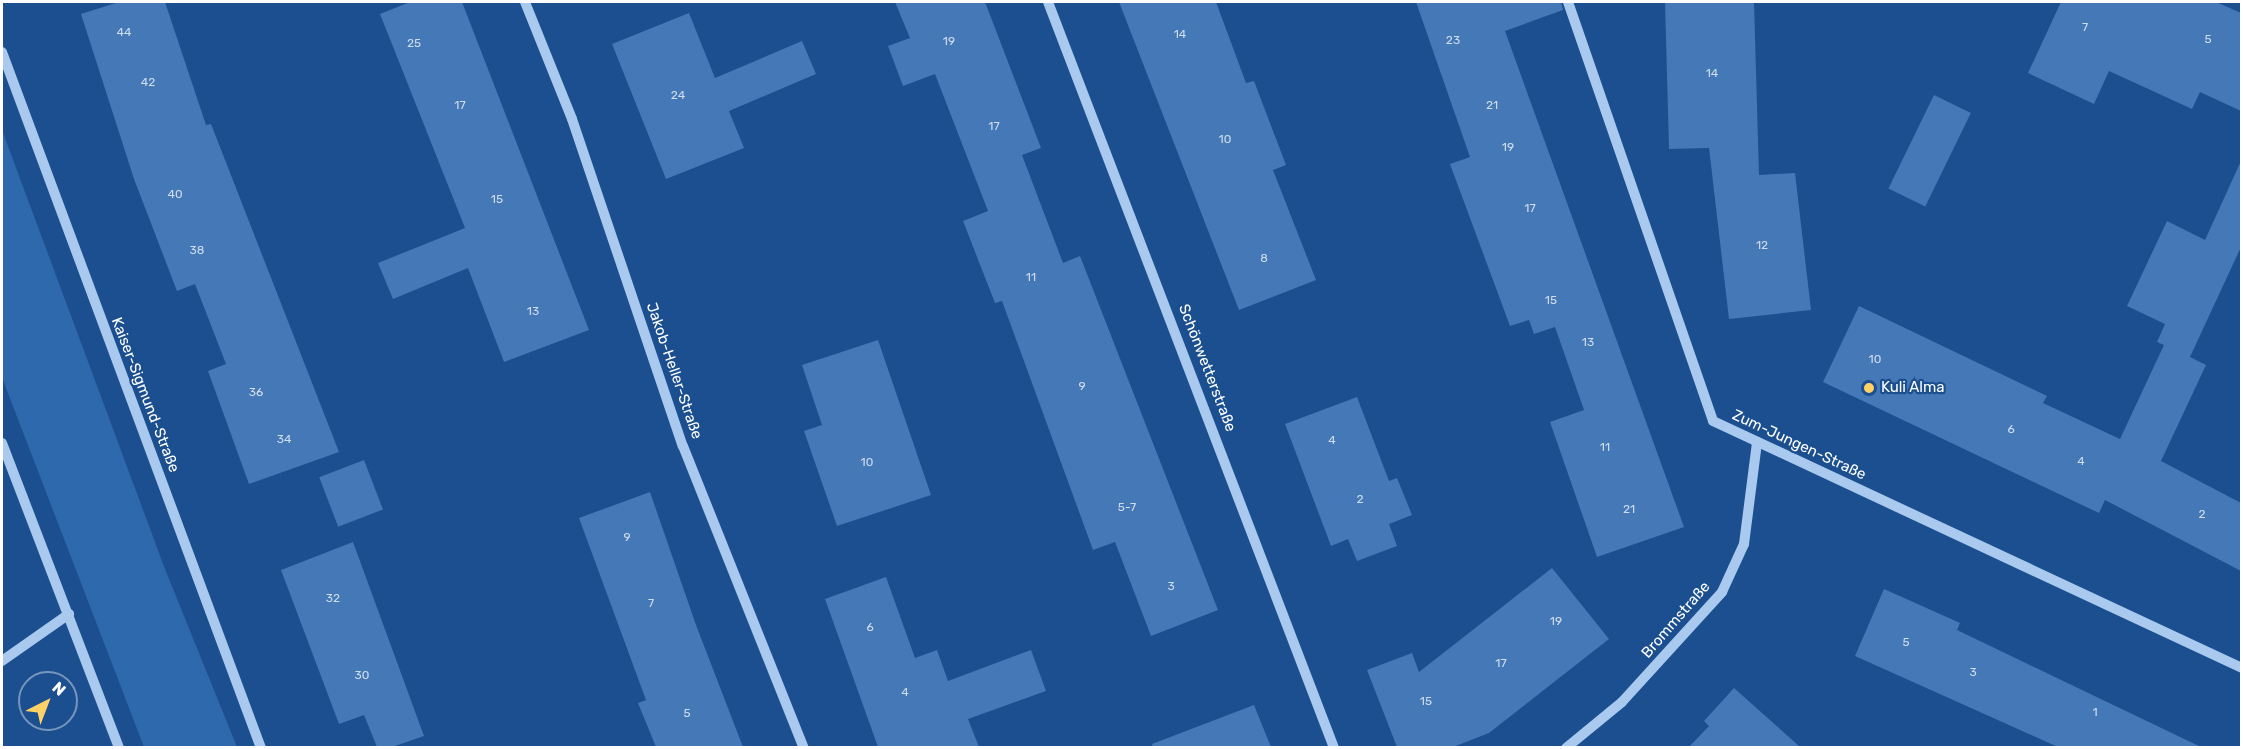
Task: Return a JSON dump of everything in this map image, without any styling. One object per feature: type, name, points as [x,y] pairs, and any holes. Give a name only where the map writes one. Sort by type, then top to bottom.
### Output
[{"type":"street","name":"Jakob-Heller-Straße","points":[[525,2],[572,119],[683,446],[804,747]]},
{"type":"street","name":"Schönwetterstraße","points":[[1048,2],[1334,747]]},
{"type":"street","name":"Zum-Jungen-Straße","points":[[1568,2],[1713,421],[2241,668]]},
{"type":"street","name":"Kaiser-Sigmund-Straße","points":[[2,52],[261,747]]},
{"type":"street","name":"Brommstraße","points":[[1566,747],[1622,702],[1722,592],[1744,544],[1756,442]]},
{"type":"street","points":[[2,443],[119,747]]},
{"type":"street","points":[[2,661],[69,614]]},
{"type":"shaded area","points":[[2,130],[165,569],[237,747],[144,747],[6,388],[2,376]]},
{"type":"building","points":[[119,2],[165,2],[206,125],[211,124],[339,452],[249,484],[208,371],[226,364],[195,284],[177,291],[134,179],[81,14]]},
{"type":"building","points":[[410,2],[462,2],[589,330],[504,362],[468,268],[393,299],[378,263],[465,228],[380,14]]},
{"type":"building","points":[[895,2],[985,2],[1041,148],[1022,155],[1063,263],[1080,256],[1218,610],[1151,636],[1115,542],[1093,550],[1002,301],[995,303],[963,221],[988,211],[935,74],[903,86],[888,46],[910,38]]},
{"type":"building","points":[[1119,2],[1216,2],[1246,83],[1254,81],[1286,165],[1273,170],[1316,280],[1239,310]]},
{"type":"building","points":[[1416,2],[1561,2],[1563,10],[1505,31],[1684,527],[1597,557],[1550,422],[1584,410],[1555,327],[1534,334],[1529,320],[1510,326],[1450,164],[1470,157]]},
{"type":"building","points":[[1665,2],[1754,2],[1759,175],[1795,173],[1811,310],[1729,319],[1709,148],[1669,149]]},
{"type":"building","points":[[2061,2],[2216,2],[2241,13],[2241,111],[2200,92],[2192,109],[2109,71],[2094,104],[2028,73]]},
{"type":"building","points":[[689,13],[715,78],[802,41],[816,74],[729,111],[744,148],[666,179],[612,44]]},
{"type":"building","points":[[1934,95],[1971,113],[1925,206],[1888,188]]},
{"type":"building","points":[[2241,161],[2241,247],[2190,357],[2206,365],[2161,461],[2241,503],[2241,571],[2105,500],[2099,513],[1823,382],[1859,306],[2047,396],[2043,403],[2120,439],[2164,345],[2157,342],[2165,324],[2127,306],[2167,221],[2205,240]]},
{"type":"building","points":[[878,340],[931,495],[837,526],[804,431],[822,425],[802,365]]},
{"type":"building","points":[[1357,397],[1389,481],[1397,478],[1412,515],[1389,524],[1397,546],[1357,561],[1348,539],[1331,546],[1285,424]]},
{"type":"building","points":[[364,460],[383,509],[338,527],[319,477]]},
{"type":"building","points":[[650,492],[696,625],[743,747],[656,747],[638,703],[646,700],[579,518]]},
{"type":"building","points":[[353,542],[424,736],[392,747],[377,747],[364,715],[339,724],[281,570]]},
{"type":"building","points":[[1552,568],[1609,639],[1489,733],[1453,747],[1397,747],[1367,670],[1412,653],[1419,672]]},
{"type":"building","points":[[886,577],[915,658],[937,650],[948,681],[1031,650],[1046,691],[968,719],[979,747],[878,747],[825,599]]},
{"type":"building","points":[[1884,589],[1960,623],[1957,630],[2201,747],[2058,747],[1855,656]]},
{"type":"building","points":[[1734,688],[1800,747],[1689,747],[1709,726],[1704,721]]},
{"type":"building","points":[[1254,705],[1271,747],[1153,747],[1152,744]]},
{"type":"place","name":"Kuli Alma","points":[[1869,388]]}]
